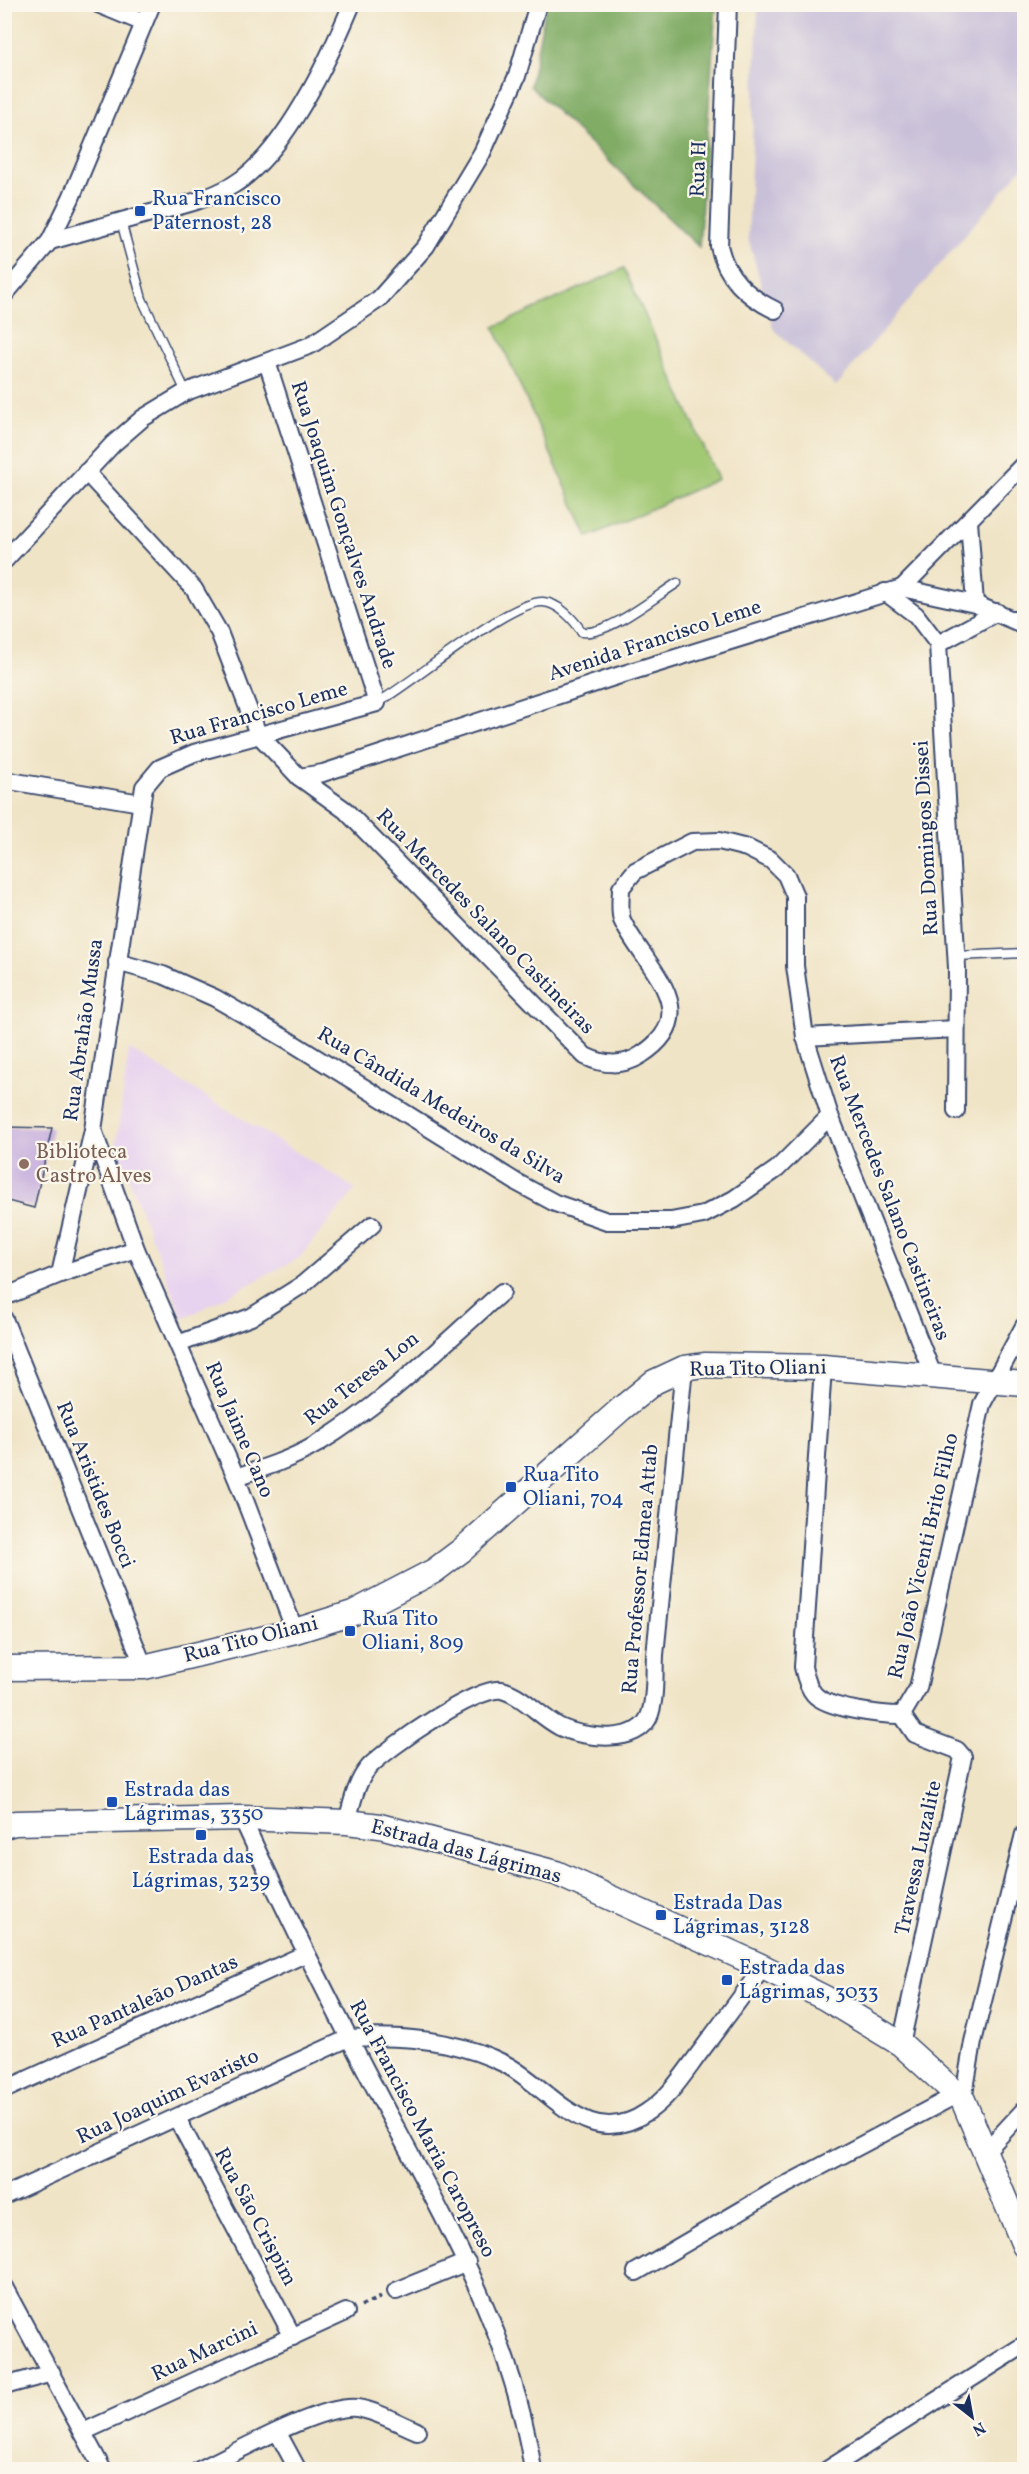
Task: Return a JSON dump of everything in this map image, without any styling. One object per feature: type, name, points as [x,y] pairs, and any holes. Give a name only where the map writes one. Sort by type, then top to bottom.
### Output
[{"type":"main road","name":"Rua Tito Oliani","points":[[4,1668],[144,1667],[295,1632],[353,1613],[434,1571],[462,1550],[654,1382],[684,1368],[704,1365],[823,1367],[1024,1384]]},
{"type":"main road","name":"Estrada das Lágrimas","points":[[4,1826],[15,1823],[242,1818],[347,1822],[380,1826],[556,1873],[764,1967],[825,1998],[901,2044],[961,2097],[1024,2245]]},
{"type":"street","points":[[98,4],[144,23]]},
{"type":"street","points":[[4,295],[50,241],[152,4]]},
{"type":"street","points":[[50,241],[205,199],[234,185],[260,162],[302,107],[334,46],[352,4]]},
{"type":"street","points":[[4,561],[112,444],[143,418],[186,393],[311,345],[380,299],[426,246],[482,153],[517,76],[538,4]]},
{"type":"street","name":"Rua H","points":[[728,4],[719,246],[722,261],[746,294],[775,310]]},
{"type":"street","name":"Rua Joaquim Gonçalves Andrade","points":[[267,362],[376,703]]},
{"type":"street","points":[[902,588],[1023,468]]},
{"type":"street","points":[[86,472],[194,589],[219,632],[258,734]]},
{"type":"street","points":[[969,521],[975,604]]},
{"type":"street","name":"Avenida Francisco Leme","points":[[299,777],[323,773],[614,677],[902,588],[975,604],[1024,625]]},
{"type":"street","points":[[885,592],[915,615],[938,645],[998,612]]},
{"type":"street","name":"Rua Domingos Dissei","points":[[938,645],[956,956],[956,1112]]},
{"type":"street","name":"Rua Francisco Leme","points":[[141,803],[144,786],[150,777],[169,763],[258,734],[376,703]]},
{"type":"street","name":"Rua Mercedes Salano Castineiras","points":[[258,734],[299,777],[345,810],[570,1042],[585,1056],[598,1063],[633,1061],[650,1049],[671,1021],[671,1002],[660,977],[621,918],[621,888],[635,871],[692,842],[719,841],[755,852],[771,860],[786,875],[795,896],[795,966],[805,1037],[830,1116],[933,1375]]},
{"type":"street","points":[[4,780],[141,803]]},
{"type":"street","name":"Rua Abrahão Mussa","points":[[60,1274],[93,1130],[141,803]]},
{"type":"street","name":"Rua Cândida Medeiros da Silva","points":[[117,962],[163,975],[215,998],[286,1039],[516,1182],[555,1203],[607,1221],[671,1221],[703,1215],[734,1199],[777,1168],[830,1116]]},
{"type":"street","points":[[805,1037],[956,1029]]},
{"type":"street","name":"Rua Jaime Cano","points":[[93,1130],[136,1249],[236,1477],[295,1632]]},
{"type":"street","points":[[178,1344],[251,1317],[302,1285],[372,1225]]},
{"type":"street","points":[[4,1297],[60,1274],[136,1249]]},
{"type":"street","name":"Rua Teresa Lon","points":[[236,1477],[277,1464],[315,1445],[346,1424],[385,1395],[502,1292]]},
{"type":"street","name":"Rua Aristides Bocci","points":[[4,1319],[144,1667]]},
{"type":"street","name":"Rua João Vicenti Brito Filho","points":[[902,1715],[918,1688],[982,1404],[1024,1326]]},
{"type":"street","points":[[823,1367],[803,1667],[805,1677],[815,1695],[826,1702],[866,1711],[902,1715]]},
{"type":"street","name":"Rua Professor Edmea Attab","points":[[347,1822],[361,1779],[369,1767],[427,1724],[476,1694],[500,1690],[511,1694],[559,1727],[581,1734],[608,1737],[629,1733],[647,1720],[654,1697],[656,1643],[684,1368]]},
{"type":"street","name":"Travessa Luzalite","points":[[901,2044],[963,1757],[957,1750],[915,1734],[902,1715]]},
{"type":"street","name":"Rua Francisco Maria Caropreso","points":[[242,1818],[305,1954],[467,2262],[491,2318],[527,2423],[533,2469]]},
{"type":"street","points":[[636,2272],[776,2190],[961,2097],[1024,1834]]},
{"type":"street","name":"Rua Pantaleão Dantas","points":[[4,2090],[305,1954]]},
{"type":"street","points":[[349,2038],[381,2037],[414,2040],[474,2053],[506,2064],[564,2109],[590,2122],[611,2124],[630,2121],[647,2112],[670,2092],[764,1967]]},
{"type":"street","name":"Rua Joaquim Evaristo","points":[[4,2196],[349,2038]]},
{"type":"street","points":[[985,2152],[1024,2110]]},
{"type":"street","name":"Rua São Crispim","points":[[177,2118],[293,2337]]},
{"type":"street","points":[[396,2291],[467,2262]]},
{"type":"street","points":[[4,2287],[103,2469]]},
{"type":"street","name":"Rua Marcini","points":[[83,2432],[346,2312]]},
{"type":"street","points":[[827,2469],[1024,2345]]},
{"type":"street","points":[[4,2386],[52,2373]]},
{"type":"street","points":[[199,2469],[312,2416],[345,2407],[368,2410],[417,2431]]},
{"type":"street","points":[[278,2433],[298,2469]]},
{"type":"lane","points":[[121,221],[142,299],[186,393]]},
{"type":"lane","points":[[376,703],[515,610],[545,602],[572,617],[582,632],[591,633],[610,626],[677,583]]},
{"type":"lane","points":[[956,956],[1024,953]]},
{"type":"path","points":[[346,2312],[396,2291]]},
{"type":"shaded area","points":[[758,5],[1024,5],[1024,166],[836,386],[774,330],[748,238]]},
{"type":"shaded area","points":[[129,1049],[356,1189],[299,1258],[183,1319],[116,1146]]},
{"type":"green space","points":[[546,5],[716,5],[699,247],[530,86]]},
{"type":"green space","points":[[624,268],[718,479],[588,537],[494,327]]},
{"type":"building","name":"Biblioteca Castro Alves","points":[[4,1127],[52,1128],[34,1208],[4,1200]]},
{"type":"place","name":"Rua Francisco Paternost, 28","points":[[140,211]]},
{"type":"place","name":"Biblioteca Castro Alves","points":[[24,1164]]},
{"type":"place","name":"Rua Tito Oliani, 704","points":[[511,1487]]},
{"type":"place","name":"Rua Tito Oliani, 809","points":[[350,1631]]},
{"type":"place","name":"Estrada das Lágrimas, 3350","points":[[112,1802]]},
{"type":"place","name":"Estrada das Lágrimas, 3239","points":[[201,1835]]},
{"type":"place","name":"Estrada Das Lágrimas, 3128","points":[[661,1915]]},
{"type":"place","name":"Estrada das Lágrimas, 3033","points":[[727,1980]]}]
